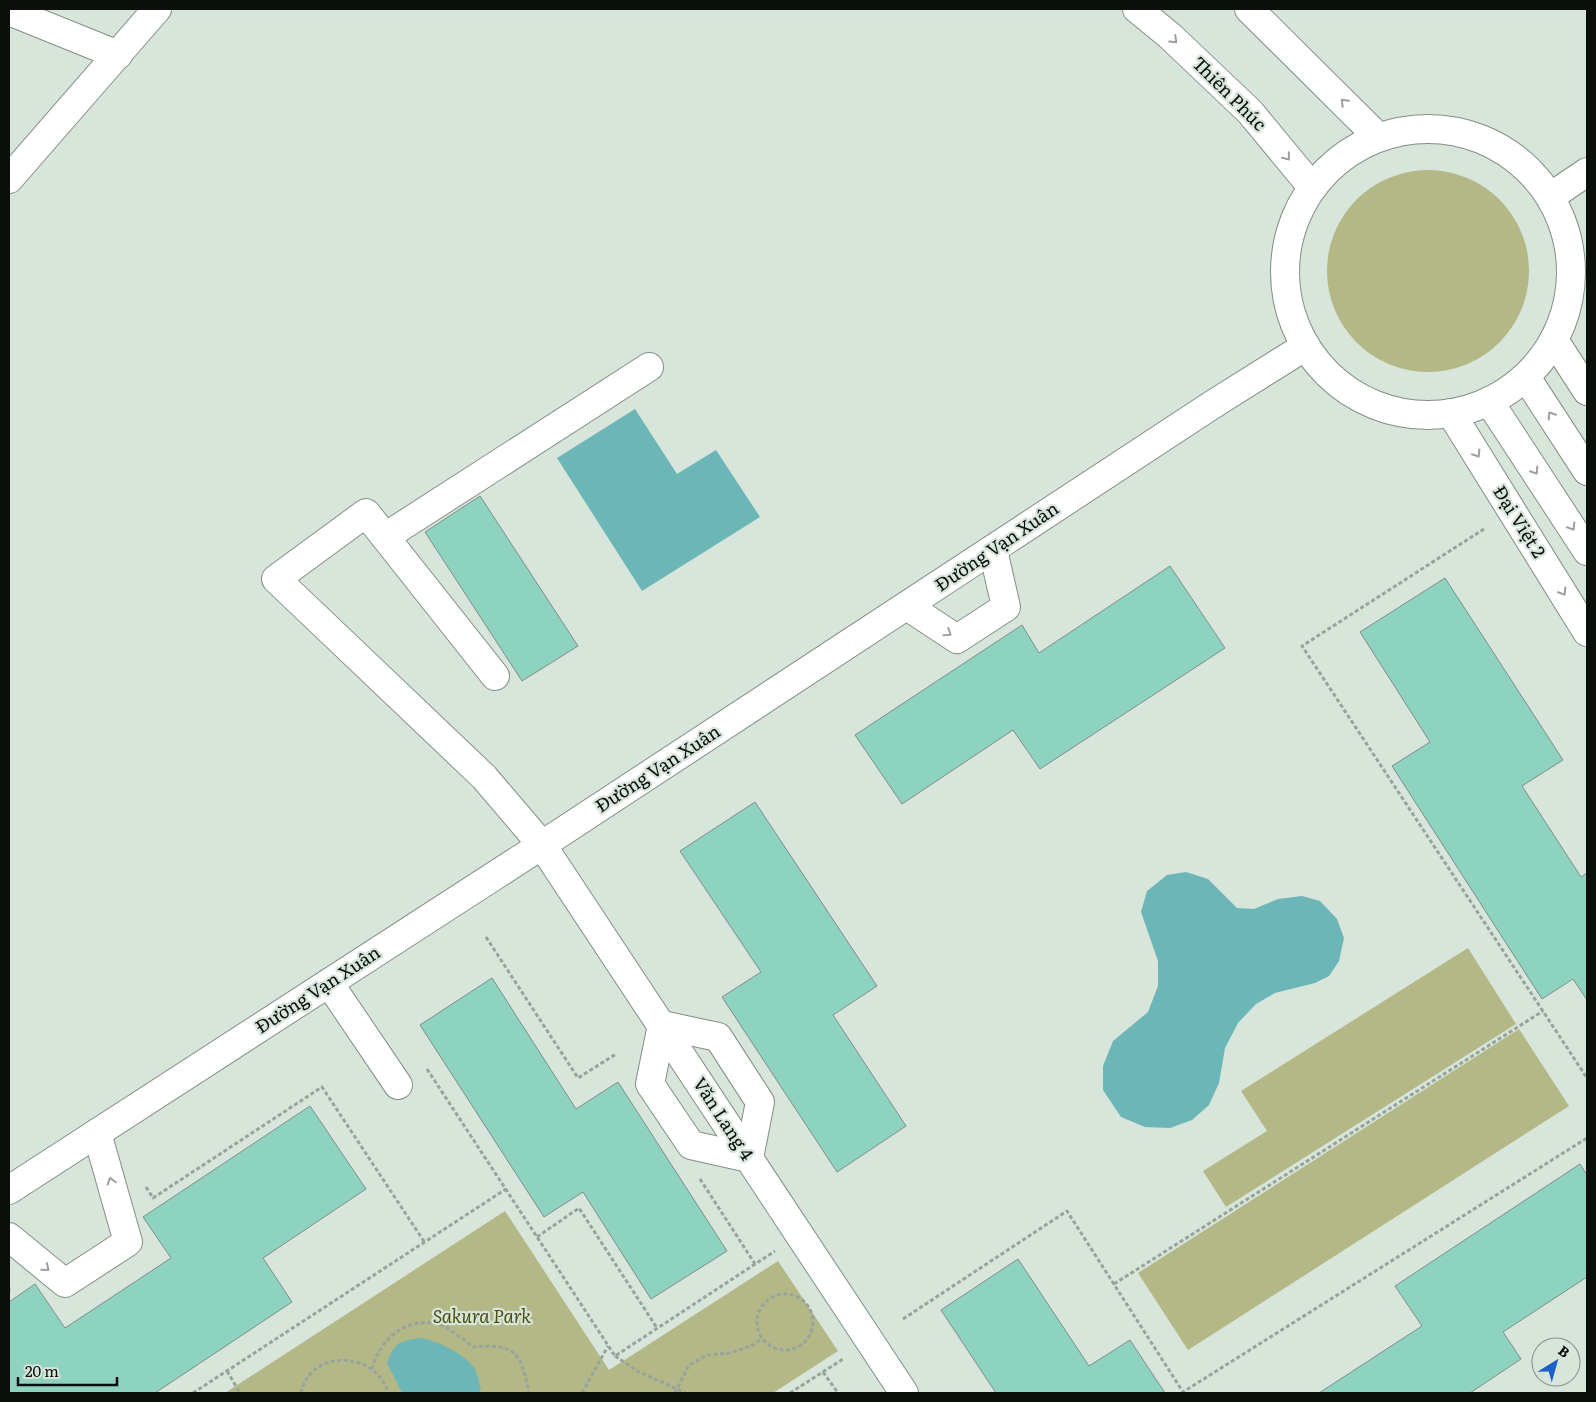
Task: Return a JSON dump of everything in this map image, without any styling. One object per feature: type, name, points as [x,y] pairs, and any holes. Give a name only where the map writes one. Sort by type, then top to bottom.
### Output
[{"type":"street","points":[[9,179],[156,9]]},
{"type":"street","name":"Thiên Phúc","points":[[1137,9],[1170,36],[1250,112],[1312,187]]},
{"type":"street","points":[[1249,9],[1378,137]]},
{"type":"street","points":[[9,11],[118,55]]},
{"type":"street","points":[[1433,128],[1461,132],[1488,142],[1512,156],[1533,175],[1550,197],[1562,222],[1570,249],[1572,277],[1568,305],[1554,340],[1545,356],[1526,377],[1504,394],[1489,401],[1451,413],[1423,415],[1395,411],[1369,402],[1344,387],[1323,369],[1306,346],[1294,320],[1286,294],[1284,266],[1289,238],[1298,211],[1312,187],[1338,160],[1353,149],[1378,137],[1405,130],[1433,128]]},
{"type":"street","points":[[1550,197],[1587,172]]},
{"type":"street","points":[[1554,340],[1587,391]]},
{"type":"street","name":"Đường Vạn Xuân","points":[[9,1190],[542,845],[1306,346]]},
{"type":"street","points":[[495,676],[385,536],[649,367]]},
{"type":"street","points":[[1526,377],[1587,471]]},
{"type":"street","points":[[1489,401],[1587,551]]},
{"type":"street","name":"Đại Việt 2","points":[[1451,413],[1587,632]]},
{"type":"street","name":"Văn Lang 4","points":[[385,536],[366,513],[276,579],[484,777],[542,845],[904,1393]]},
{"type":"street","points":[[907,606],[957,639],[973,629],[1006,607],[993,550]]},
{"type":"street","points":[[328,983],[398,1086]]},
{"type":"street","points":[[662,1025],[718,1037],[760,1102],[749,1158],[691,1145],[650,1084],[662,1025]]},
{"type":"street","points":[[9,1236],[65,1283],[128,1242],[97,1133]]},
{"type":"path","points":[[1484,530],[1302,646],[1587,1078]]},
{"type":"path","points":[[486,938],[578,1078],[616,1054]]},
{"type":"path","points":[[1114,1284],[1543,1010]]},
{"type":"path","points":[[426,1068],[615,1356],[639,1372],[686,1393]]},
{"type":"path","points":[[143,1183],[153,1198],[322,1087],[424,1243]]},
{"type":"path","points":[[903,1319],[1067,1211],[1183,1392],[1587,1138]]},
{"type":"path","points":[[699,1178],[755,1264]]},
{"type":"path","points":[[193,1393],[506,1189]]},
{"type":"path","points":[[537,1237],[579,1208],[657,1328]]},
{"type":"path","points":[[615,1356],[783,1246]]},
{"type":"path","points":[[782,1293],[797,1295],[808,1305],[814,1319],[812,1334],[802,1345],[788,1350],[773,1348],[761,1339],[756,1324],[758,1310],[768,1298],[782,1293]]},
{"type":"path","points":[[372,1368],[376,1353],[387,1338],[415,1323],[440,1324],[474,1347],[498,1345],[516,1354],[526,1375],[529,1393]]},
{"type":"path","points":[[675,1393],[689,1365],[707,1355],[729,1353],[761,1339]]},
{"type":"path","points":[[582,1393],[608,1346]]},
{"type":"path","points":[[790,1393],[845,1358]]},
{"type":"path","points":[[301,1393],[303,1385],[315,1369],[334,1360],[354,1360],[372,1368],[385,1384],[388,1393]]},
{"type":"path","points":[[227,1371],[240,1393]]},
{"type":"path","points":[[823,1372],[838,1393]]},
{"type":"green space","points":[[1418,170],[1438,170],[1467,177],[1500,199],[1522,232],[1529,261],[1529,281],[1522,310],[1500,343],[1467,365],[1438,372],[1418,372],[1389,365],[1356,343],[1334,310],[1327,281],[1327,261],[1334,232],[1356,199],[1389,177]]},
{"type":"green space","points":[[1468,948],[1516,1024],[1226,1207],[1203,1171],[1267,1131],[1241,1091]]},
{"type":"green space","points":[[1519,1029],[1569,1106],[1188,1350],[1138,1273]]},
{"type":"green space","name":"Sakura Park","points":[[505,1211],[609,1370],[778,1261],[838,1351],[773,1393],[225,1393]]},
{"type":"water","points":[[635,409],[677,474],[716,450],[760,517],[642,591],[557,458]]},
{"type":"water","points":[[1186,872],[1208,879],[1237,908],[1254,909],[1278,899],[1302,896],[1320,901],[1337,919],[1344,938],[1339,961],[1329,976],[1315,983],[1275,993],[1256,1004],[1238,1023],[1225,1048],[1219,1083],[1209,1105],[1192,1120],[1170,1128],[1145,1127],[1121,1117],[1103,1090],[1103,1066],[1113,1041],[1148,1012],[1158,986],[1158,961],[1141,912],[1147,891],[1167,875]]},
{"type":"water","points":[[421,1338],[451,1349],[471,1364],[476,1371],[481,1389],[478,1393],[402,1393],[387,1363],[392,1351],[399,1344]]},
{"type":"building","points":[[480,496],[578,646],[522,681],[425,532]]},
{"type":"building","points":[[1170,566],[1225,648],[1040,769],[1013,730],[902,804],[855,735],[1022,625],[1039,653]]},
{"type":"building","points":[[1445,578],[1563,760],[1522,786],[1581,877],[1587,873],[1587,1000],[1573,979],[1542,999],[1392,766],[1430,742],[1360,632]]},
{"type":"building","points":[[755,802],[877,986],[833,1015],[906,1126],[837,1172],[722,997],[761,972],[680,851]]},
{"type":"building","points":[[492,978],[576,1109],[618,1082],[727,1251],[651,1299],[583,1192],[544,1217],[420,1025]]},
{"type":"building","points":[[310,1106],[366,1189],[263,1258],[292,1302],[155,1393],[9,1393],[9,1302],[35,1284],[65,1328],[171,1258],[143,1217]]},
{"type":"building","points":[[1580,1164],[1587,1175],[1587,1277],[1503,1332],[1521,1359],[1470,1393],[1319,1393],[1422,1326],[1395,1286]]},
{"type":"building","points":[[1018,1259],[1089,1366],[1130,1340],[1165,1393],[996,1393],[941,1310]]}]
